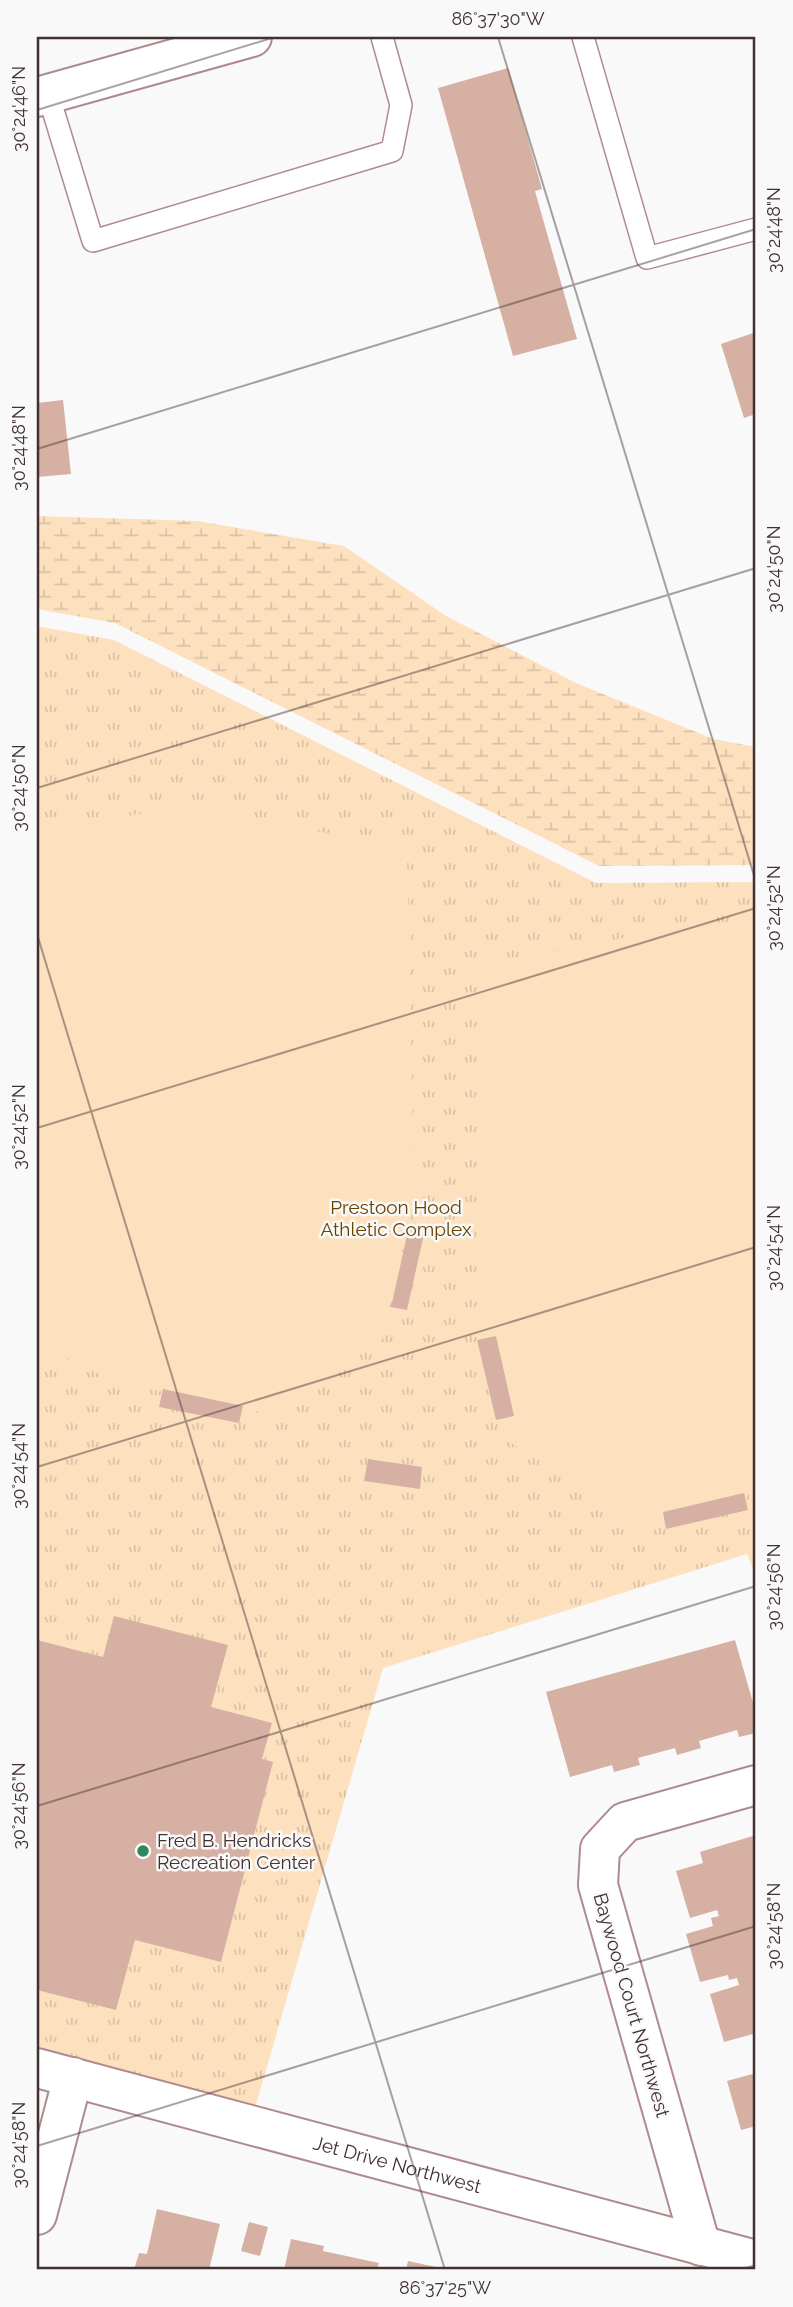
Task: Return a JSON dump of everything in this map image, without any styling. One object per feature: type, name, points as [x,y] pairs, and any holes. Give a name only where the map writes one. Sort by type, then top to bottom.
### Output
[{"type":"street","points":[[42,96],[252,37]]},
{"type":"street","name":"Baywood Court Northwest","points":[[701,2246],[598,1885],[600,1849],[625,1822],[756,1785]]},
{"type":"street","name":"Jet Drive Northwest","points":[[37,2068],[756,2260]]},
{"type":"street","points":[[37,2216],[73,2077]]},
{"type":"lane","points":[[42,96],[93,240],[392,151],[401,105],[382,37]]},
{"type":"lane","points":[[583,37],[648,258],[756,229]]},
{"type":"green space","points":[[37,516],[197,521],[344,546],[446,616],[576,683],[713,739],[756,747],[756,865],[599,866],[115,623],[37,609]]},
{"type":"green space","name":"Prestoon Hood Athletic Complex","points":[[37,626],[114,640],[596,883],[756,882],[756,1576],[747,1554],[383,1668],[250,2125],[37,2068]]},
{"type":"green space","points":[[193,805],[407,850],[414,1195],[382,1339],[271,1414],[120,1383],[37,1345],[37,831]]},
{"type":"green space","points":[[756,920],[756,1492],[637,1521],[511,1443],[483,1309],[486,964],[628,937]]},
{"type":"building","points":[[508,68],[542,189],[535,191],[577,339],[513,356],[438,88]]},
{"type":"building","points":[[756,332],[756,414],[744,418],[721,344]]},
{"type":"building","points":[[63,400],[71,474],[37,477],[37,403]]},
{"type":"building","points":[[408,1231],[424,1234],[407,1310],[391,1307]]},
{"type":"building","points":[[496,1336],[514,1416],[496,1420],[477,1340]]},
{"type":"building","points":[[163,1389],[243,1406],[239,1423],[159,1407]]},
{"type":"building","points":[[368,1459],[422,1467],[420,1489],[364,1481]]},
{"type":"building","points":[[744,1493],[748,1510],[666,1529],[663,1512]]},
{"type":"building","name":"Fred B. Hendricks Recreation Center","points":[[114,1616],[228,1645],[211,1707],[272,1723],[262,1759],[273,1762],[221,1962],[135,1940],[116,2010],[37,1990],[37,1640],[103,1657]]},
{"type":"building","points":[[735,1640],[756,1713],[756,1733],[739,1737],[737,1730],[699,1741],[701,1748],[677,1755],[675,1748],[638,1758],[640,1765],[614,1772],[612,1765],[570,1777],[546,1692]]},
{"type":"building","points":[[756,1835],[756,2042],[753,2034],[724,2042],[710,1994],[739,1985],[737,1978],[729,1980],[728,1975],[700,1982],[686,1934],[713,1926],[711,1918],[719,1916],[717,1910],[690,1918],[676,1871],[703,1863],[700,1852]]},
{"type":"building","points":[[756,2073],[756,2126],[741,2130],[727,2081]]},
{"type":"building","points":[[157,2209],[220,2224],[209,2270],[134,2270],[139,2253],[147,2254]]},
{"type":"building","points":[[249,2222],[268,2227],[260,2256],[241,2251]]},
{"type":"building","points":[[291,2239],[324,2246],[323,2251],[379,2263],[377,2270],[284,2270]]},
{"type":"building","points":[[408,2261],[436,2267],[436,2270],[406,2270]]},
{"type":"place","name":"Fred B. Hendricks Recreation Center","points":[[143,1851]]}]
